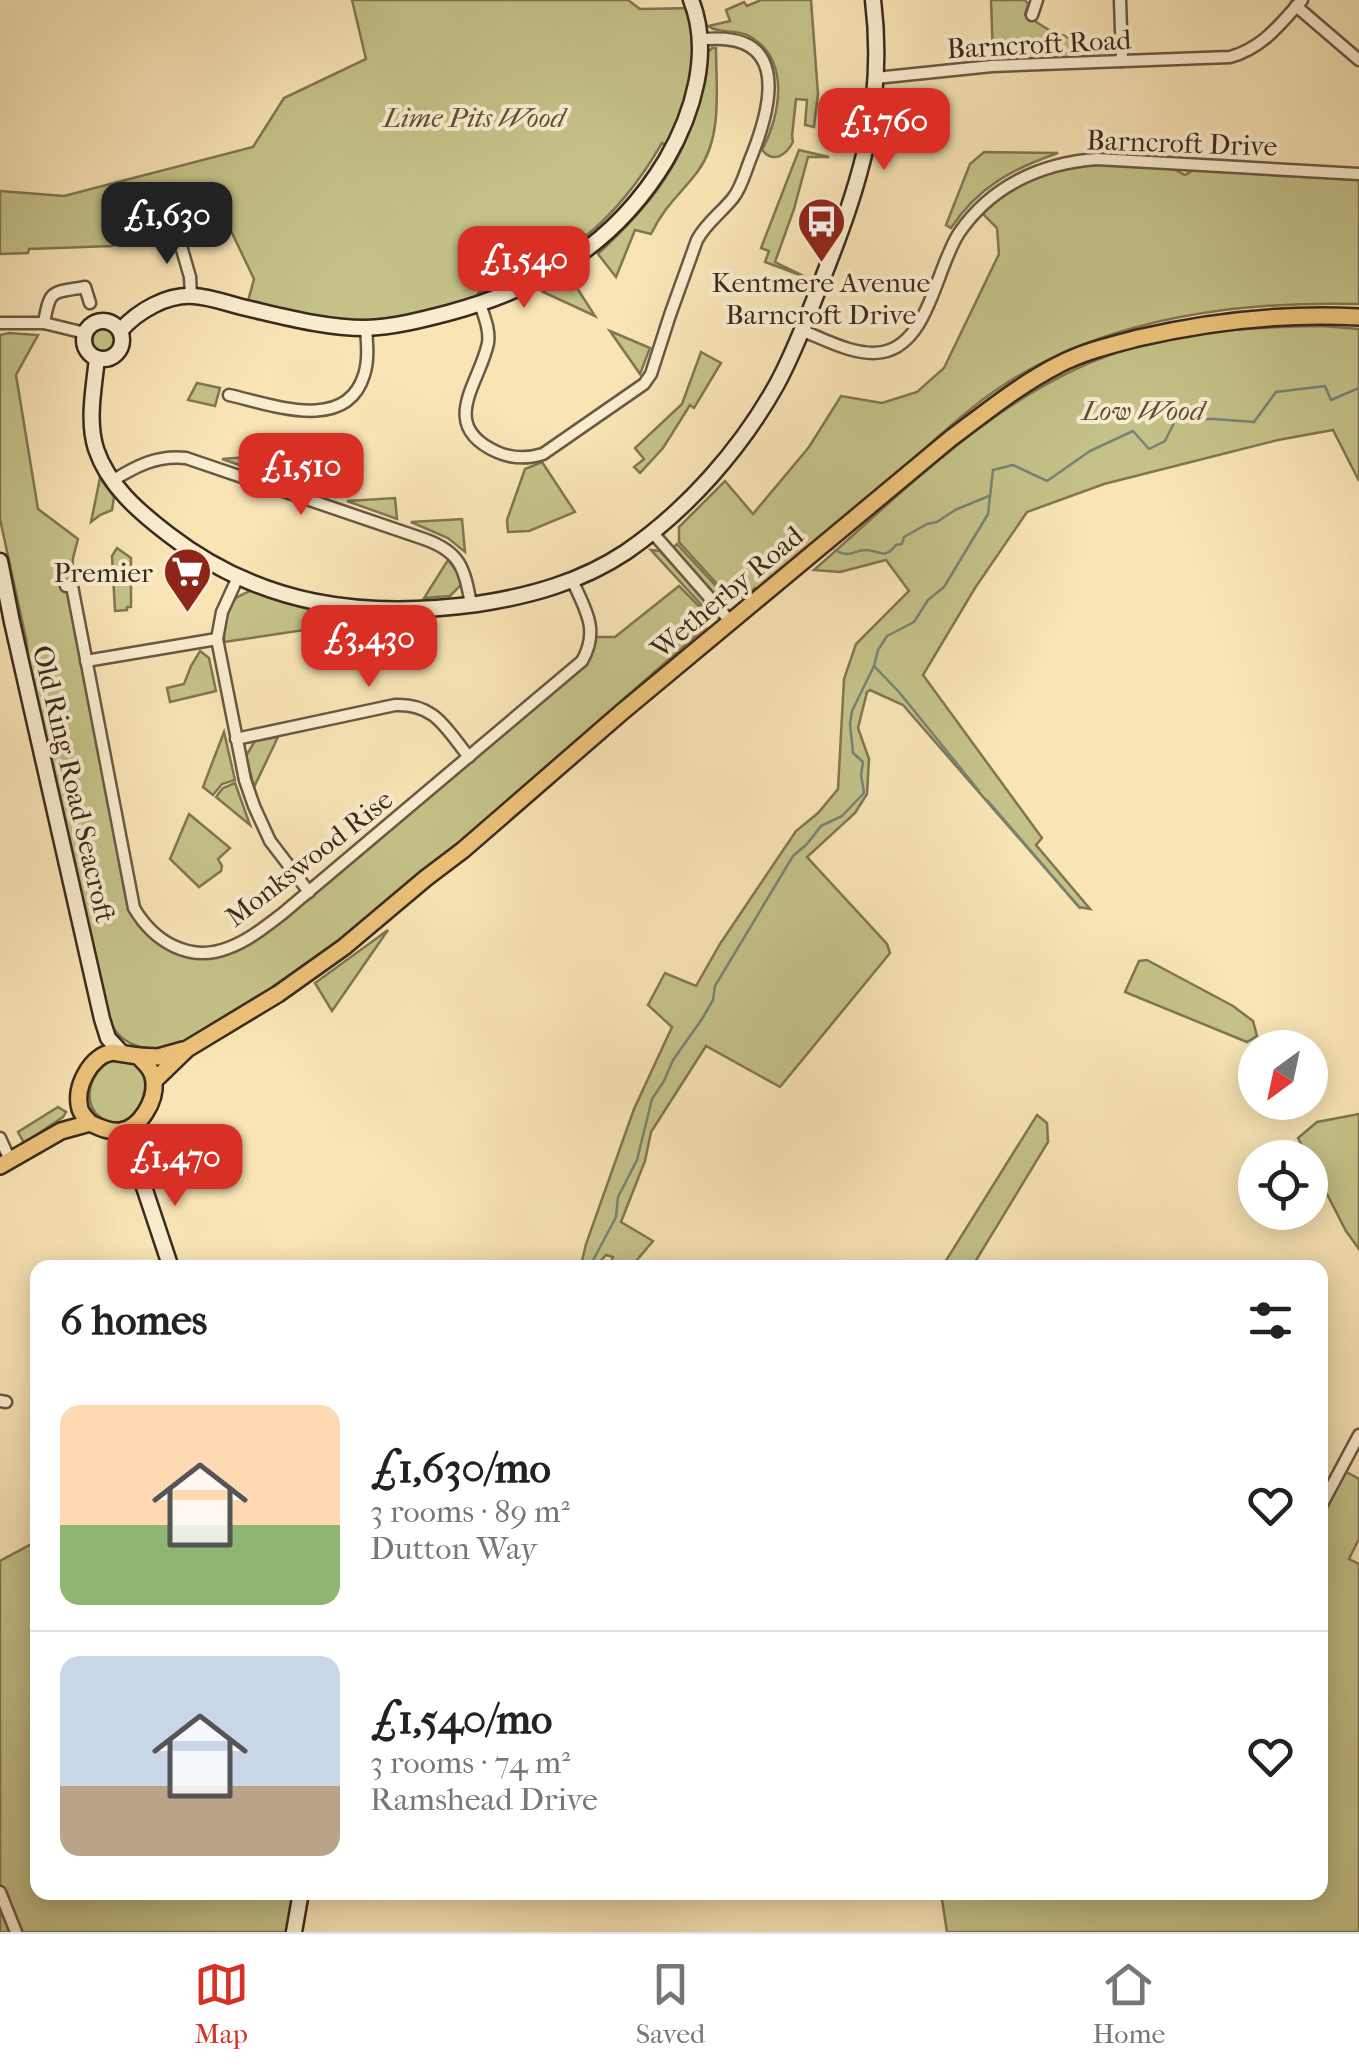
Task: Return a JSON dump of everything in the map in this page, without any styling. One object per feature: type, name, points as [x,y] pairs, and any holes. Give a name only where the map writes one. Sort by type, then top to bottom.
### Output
[{"type":"main road","name":"Wetherby Road","points":[[187,1049],[278,994],[344,947],[950,439],[1059,364],[1108,345],[1176,329],[1251,318],[1359,318]]},
{"type":"main road","points":[[61,1131],[80,1102],[84,1080],[96,1059],[121,1052],[158,1057],[187,1049]]},
{"type":"main road","points":[[154,1080],[187,1049]]},
{"type":"main road","points":[[5,1163],[61,1131],[90,1123],[118,1132],[135,1125],[144,1114],[154,1080],[138,1056]]},
{"type":"main road","points":[[80,1102],[90,1123]]},
{"type":"street","points":[[121,330],[154,305],[191,296],[331,326],[366,328],[416,322],[522,289],[577,258],[632,208],[660,169],[683,126],[699,68],[697,22],[691,0]]},
{"type":"street","points":[[97,358],[92,430],[99,457],[112,481],[144,516],[178,542],[238,577],[310,601],[404,611],[522,596],[572,580],[625,552],[678,510],[744,435],[776,384],[802,330],[858,187],[876,78],[873,0]]},
{"type":"street","points":[[1032,15],[1037,0]]},
{"type":"street","points":[[1120,0],[1122,60]]},
{"type":"street","points":[[1299,3],[1359,60]]},
{"type":"street","name":"Barncroft Road","points":[[876,78],[992,66],[1216,59],[1244,53],[1267,39],[1299,3]]},
{"type":"street","points":[[480,304],[489,338],[466,400],[466,414],[478,440],[494,450],[528,459],[543,454],[644,384],[651,374],[697,240],[735,196],[767,114],[767,71],[759,53],[735,39],[698,40]]},
{"type":"street","name":"Barncroft Drive","points":[[802,330],[868,352],[882,352],[903,343],[917,328],[947,255],[974,215],[1015,181],[1054,164],[1097,159],[1359,174]]},
{"type":"street","points":[[177,232],[190,277],[191,296]]},
{"type":"street","points":[[44,323],[50,297],[55,292],[85,287],[90,303]]},
{"type":"street","points":[[101,320],[112,322],[121,330],[123,342],[119,352],[110,358],[97,358],[86,350],[85,333],[101,320]]},
{"type":"street","points":[[0,323],[44,323],[85,333]]},
{"type":"street","points":[[229,394],[307,411],[339,406],[351,397],[363,378],[366,328]]},
{"type":"street","points":[[112,481],[147,462],[172,456],[186,458],[424,538],[458,559],[471,604]]},
{"type":"street","points":[[652,532],[730,621]]},
{"type":"street","name":"Old Ring Road Seacroft","points":[[0,560],[6,623],[102,1019],[108,1038],[121,1052]]},
{"type":"street","points":[[238,577],[222,612],[217,639],[247,788],[280,857],[309,892]]},
{"type":"street","name":"Monkswood Rise","points":[[66,586],[72,586],[134,908],[162,941],[178,949],[214,953],[246,939],[309,892],[582,661],[592,637],[572,580]]},
{"type":"street","points":[[86,660],[217,639]]},
{"type":"street","points":[[236,738],[412,704],[438,718],[469,757]]},
{"type":"street","name":"Old Ring Road Seacroft","points":[[96,1059],[102,1019]]},
{"type":"street","points":[[137,1163],[144,1114]]},
{"type":"street","points":[[118,1132],[137,1163],[168,1260]]},
{"type":"street","points":[[0,1138],[5,1163]]},
{"type":"street","points":[[1328,1493],[1359,1435]]},
{"type":"street","points":[[0,1892],[16,1932]]},
{"type":"street","points":[[294,1932],[300,1900]]},
{"type":"green space","name":"Lime Pits Wood","points":[[352,0],[628,0],[640,9],[694,8],[699,69],[672,149],[662,143],[606,218],[585,237],[537,268],[478,293],[478,298],[441,309],[383,321],[344,322],[254,305],[248,301],[254,279],[222,212],[112,246],[0,254],[0,191],[64,196],[253,147],[284,98],[366,59]]},
{"type":"green space","points":[[761,0],[811,0],[818,94],[814,127],[805,125],[807,100],[796,99],[793,142],[787,151],[775,157],[762,150],[777,105],[776,72],[771,58],[747,35],[708,26],[730,21],[726,10]]},
{"type":"green space","points":[[991,0],[1025,0],[1025,15],[1049,30],[1103,51],[993,57]]},
{"type":"green space","points":[[716,48],[716,112],[706,158],[651,234],[635,230],[616,277],[598,254],[645,205],[681,151],[698,107],[706,54]]},
{"type":"green space","points":[[799,150],[829,157],[808,157],[775,262],[808,278],[765,262],[769,251],[761,248]]},
{"type":"green space","points":[[984,152],[1058,153],[997,181],[973,201],[951,228],[946,225],[970,164]]},
{"type":"green space","name":"Low Wood","points":[[1101,164],[1174,169],[1185,175],[1193,170],[1359,180],[1359,304],[1266,306],[1174,318],[1084,344],[1042,363],[976,405],[758,590],[755,588],[744,597],[728,596],[679,542],[679,527],[725,481],[753,514],[809,447],[841,396],[882,403],[917,392],[944,368],[999,254],[997,228],[982,213],[1008,192],[1037,177]]},
{"type":"green space","points":[[570,277],[595,316],[543,292]]},
{"type":"green space","points":[[103,327],[112,331],[116,340],[112,349],[103,353],[94,349],[90,340],[94,331]]},
{"type":"green space","name":"Low Wood","points":[[1241,329],[1359,329],[1359,481],[1333,430],[1104,484],[1027,512],[923,675],[1042,838],[1036,845],[1090,909],[1079,907],[903,705],[867,692],[858,728],[869,759],[867,794],[855,813],[807,857],[887,944],[890,953],[780,1087],[706,1046],[651,1132],[645,1161],[621,1222],[653,1241],[637,1260],[612,1260],[613,1257],[606,1255],[602,1260],[582,1260],[634,1109],[672,1027],[648,1005],[665,973],[696,986],[796,831],[838,789],[844,679],[856,644],[909,591],[886,560],[840,572],[814,570],[953,449],[1028,395],[1068,373],[1135,347]]},
{"type":"green space","points":[[610,331],[650,348],[640,374]]},
{"type":"green space","points":[[0,335],[38,335],[16,375],[38,509],[78,539],[72,586],[134,908],[163,941],[214,953],[259,931],[572,670],[592,637],[615,637],[679,586],[705,612],[706,627],[342,940],[196,1039],[172,1047],[137,1046],[117,1033],[110,1022],[31,679],[0,519]]},
{"type":"green space","points":[[701,352],[721,363],[694,408],[690,405],[663,448],[640,473],[634,467],[644,459],[635,448],[682,404]]},
{"type":"green space","points":[[197,383],[220,388],[215,406],[188,400]]},
{"type":"green space","points":[[270,455],[272,476],[222,459]]},
{"type":"green space","points":[[542,462],[575,512],[529,531],[508,532],[507,520],[525,469]]},
{"type":"green space","points":[[334,477],[335,497],[287,481]]},
{"type":"green space","points":[[100,478],[114,497],[112,510],[91,522]]},
{"type":"green space","points":[[395,498],[397,519],[347,501]]},
{"type":"green space","points":[[462,519],[465,552],[448,538],[411,522]]},
{"type":"green space","points":[[677,544],[727,598],[722,602],[673,548]]},
{"type":"green space","points":[[117,548],[131,558],[131,607],[115,611],[112,556]]},
{"type":"green space","points":[[651,550],[660,551],[711,607],[707,611]]},
{"type":"green space","points":[[448,560],[461,585],[450,596],[424,598]]},
{"type":"green space","points":[[252,590],[308,608],[371,620],[224,642],[226,619],[233,602]]},
{"type":"green space","points":[[200,651],[209,658],[216,691],[170,702],[167,688],[184,684]]},
{"type":"green space","points":[[224,732],[235,780],[222,784],[213,795],[203,787]]},
{"type":"green space","points":[[278,737],[254,787],[246,756],[255,741]]},
{"type":"green space","points":[[235,783],[250,825],[216,797],[223,788]]},
{"type":"green space","points":[[189,814],[230,848],[218,859],[221,871],[199,887],[170,859]]},
{"type":"green space","points":[[388,930],[332,1011],[315,983]]},
{"type":"green space","points":[[1147,960],[1233,1006],[1253,1021],[1255,1030],[1238,1030],[1238,1038],[1125,992],[1139,961]]},
{"type":"green space","points":[[109,1059],[135,1061],[144,1078],[143,1097],[134,1113],[123,1121],[111,1122],[92,1107],[90,1093],[95,1077]]},
{"type":"green space","points":[[58,1107],[66,1112],[63,1117],[24,1143],[18,1132]]},
{"type":"green space","points":[[1359,1114],[1359,1249],[1328,1196],[1328,1140],[1298,1138],[1317,1122]]},
{"type":"green space","points":[[1037,1115],[1047,1123],[1048,1142],[976,1260],[946,1260]]},
{"type":"green space","points":[[1341,1469],[1359,1479],[1359,1539],[1349,1559],[1359,1564],[1359,1932],[947,1932],[942,1900],[1328,1900],[1328,1493]]},
{"type":"green space","points":[[30,1545],[30,1900],[295,1900],[289,1932],[0,1932],[0,1561]]},
{"type":"waterway","points":[[593,1260],[616,1217],[618,1197],[637,1160],[652,1099],[713,1000],[715,986],[793,856],[821,826],[842,816],[864,793],[863,762],[853,753],[852,711],[887,636],[914,622],[928,600],[944,587],[988,514],[993,470],[1013,465],[1047,481],[1090,451],[1133,431],[1149,449],[1165,441],[1176,419],[1254,422],[1276,392],[1325,386],[1331,400],[1359,388]]},
{"type":"waterway","points":[[835,550],[845,554],[867,550],[885,553],[927,524],[989,496]]},
{"type":"waterway","points":[[874,666],[979,791]]},
{"type":"waterway","points":[[987,800],[1080,908]]},
{"type":"place","name":"Kentmere Avenue Barncroft Drive","points":[[821,264]]},
{"type":"place","name":"Premier","points":[[188,614]]}]
